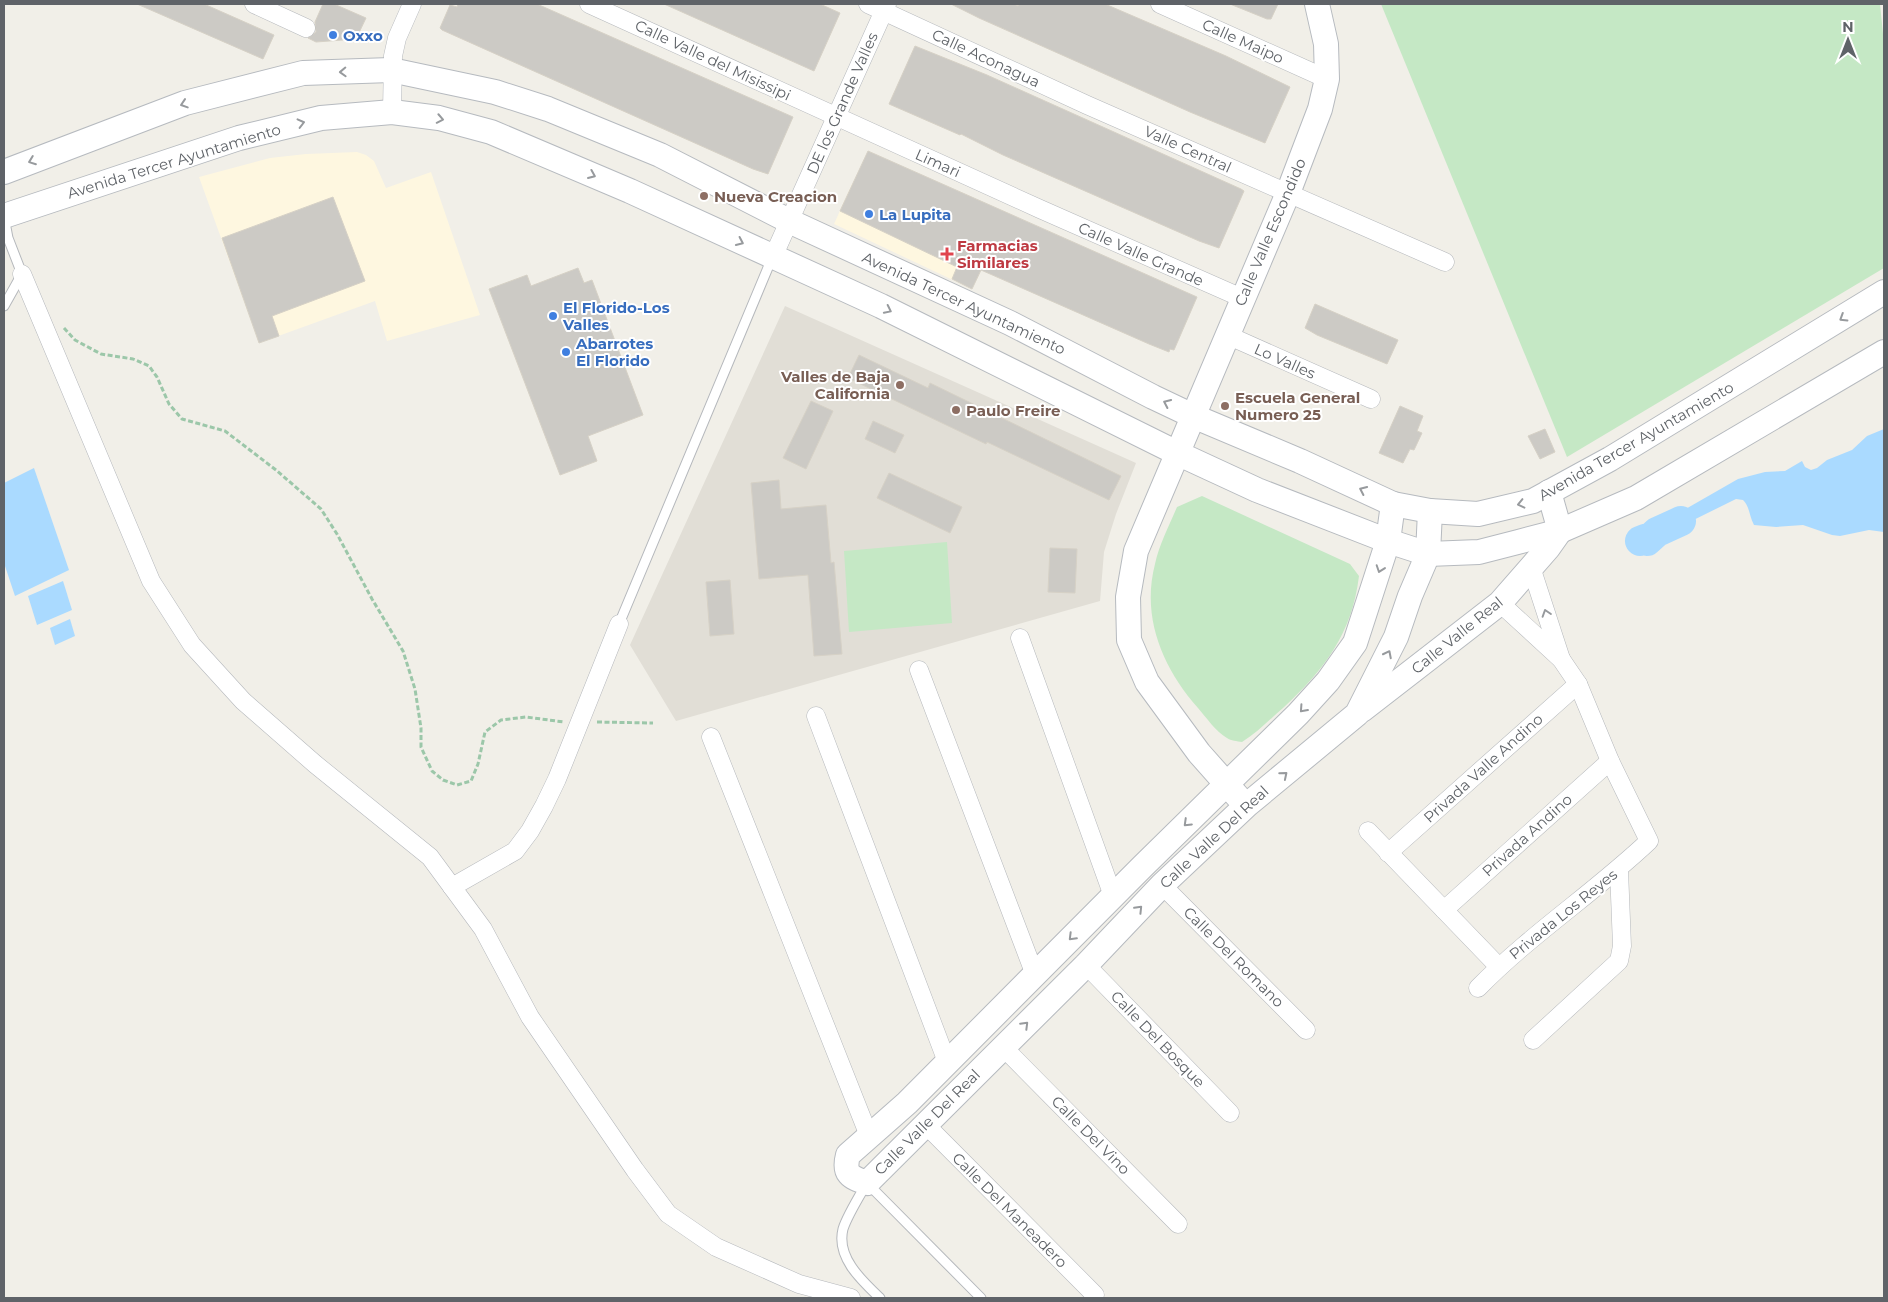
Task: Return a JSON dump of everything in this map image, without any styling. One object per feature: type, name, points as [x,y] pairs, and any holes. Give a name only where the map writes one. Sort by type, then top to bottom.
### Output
[{"type":"main road","name":"Calle Valle Escondido","points":[[1247,805],[1226,785],[1199,753],[1147,682],[1129,640],[1128,597],[1136,551],[1312,135],[1327,79],[1326,44],[1317,4]]},
{"type":"main road","name":"Avenida Tercer Ayuntamiento","points":[[4,172],[185,103],[303,73],[391,70],[495,92],[548,109],[660,155],[789,221],[1010,323],[1144,393],[1193,416],[1300,461],[1394,504],[1430,511],[1478,514],[1533,501],[1610,460],[1884,292]]},
{"type":"main road","name":"Avenida Tercer Ayuntamiento","points":[[5,223],[239,138],[322,118],[392,112],[439,118],[491,132],[630,191],[881,306],[1177,453],[1257,490],[1388,541],[1428,554],[1479,552],[1560,531],[1636,498],[1884,352]]},
{"type":"main road","points":[[1549,492],[1560,531]]},
{"type":"main road","name":"Calle Valle Del Real","points":[[1394,504],[1388,541],[1355,643],[1322,688],[907,1103],[848,1155],[847,1172],[853,1177],[867,1183],[1086,965],[1162,885],[1247,805],[1357,714],[1396,637],[1410,596],[1428,554],[1430,511]]},
{"type":"main road","name":"Calle Valle Real","points":[[1357,714],[1500,603],[1532,568],[1560,531]]},
{"type":"street","points":[[254,4],[306,28]]},
{"type":"street","points":[[392,112],[391,70],[397,38],[412,4]]},
{"type":"street","name":"Calle Valle del Misissipi","points":[[588,4],[837,117]]},
{"type":"street","name":"Calle Maipo","points":[[1160,4],[1327,79]]},
{"type":"street","name":"DE los Grande Valles","points":[[773,257],[837,117],[880,6]]},
{"type":"street","name":"Calle Aconagua","points":[[880,6],[1088,105]]},
{"type":"street","name":"Valle Central","points":[[1088,105],[1445,262]]},
{"type":"street","name":"Limari","points":[[837,117],[1040,209]]},
{"type":"street","name":"Calle Valle Grande","points":[[1040,209],[1242,298]]},
{"type":"street","points":[[22,274],[151,581],[192,645],[243,702],[314,764],[430,857],[484,929],[530,1017],[635,1170],[668,1214],[716,1247],[799,1284],[851,1298]]},
{"type":"street","name":"Lo Valles","points":[[1227,335],[1371,399]]},
{"type":"street","points":[[1532,568],[1561,659]]},
{"type":"street","points":[[1500,603],[1561,659],[1578,684],[1610,761]]},
{"type":"street","points":[[452,887],[515,851],[530,830],[544,806],[619,624]]},
{"type":"street","points":[[1020,638],[1113,896]]},
{"type":"street","points":[[919,670],[1035,975]]},
{"type":"street","name":"Privada Valle Andino","points":[[1388,853],[1578,684]]},
{"type":"street","points":[[816,716],[947,1062]]},
{"type":"street","points":[[710,737],[869,1136]]},
{"type":"street","name":"Privada Los Reyes","points":[[1478,988],[1499,966],[1619,870],[1648,842],[1610,761]]},
{"type":"street","name":"Privada Andino","points":[[1444,910],[1610,761]]},
{"type":"street","points":[[1368,831],[1499,966]]},
{"type":"street","points":[[1533,1040],[1619,961],[1622,946],[1619,870]]},
{"type":"street","name":"Calle Del Romano","points":[[1162,885],[1306,1030]]},
{"type":"street","name":"Calle Del Bosque","points":[[1086,965],[1230,1113]]},
{"type":"street","name":"Calle Del Vino","points":[[1003,1047],[1178,1224]]},
{"type":"street","name":"Calle Del Maneadero","points":[[925,1124],[1095,1296]]},
{"type":"lane","points":[[4,306],[22,274],[5,223]]},
{"type":"lane","points":[[619,624],[773,257]]},
{"type":"lane","points":[[880,1298],[864,1282],[843,1254],[843,1229],[867,1183],[980,1298]]},
{"type":"path","points":[[63,327],[75,340],[101,354],[133,359],[149,366],[157,377],[169,404],[182,419],[225,431],[321,508],[403,651],[415,689],[421,728],[421,748],[432,771],[443,780],[457,785],[471,781],[478,764],[485,732],[501,720],[526,717],[567,722],[653,723]]},
{"type":"shaded area","points":[[357,152],[366,155],[374,161],[386,188],[431,172],[480,315],[387,341],[375,301],[259,343],[199,177],[270,158],[306,154]]},
{"type":"shaded area","points":[[852,184],[991,249],[972,289],[834,224]]},
{"type":"shaded area","points":[[785,306],[1136,463],[1116,514],[1104,552],[1100,601],[676,721],[630,645]]},
{"type":"green space","points":[[1381,4],[1880,4],[1884,44],[1884,268],[1567,457]]},
{"type":"green space","points":[[1202,496],[1350,564],[1359,576],[1350,616],[1343,633],[1323,665],[1298,694],[1242,742],[1230,740],[1219,732],[1186,693],[1165,659],[1153,623],[1151,584],[1162,543],[1177,507]]},
{"type":"green space","points":[[947,542],[952,623],[849,632],[844,551]]},
{"type":"water","points":[[1884,429],[1884,532],[1869,530],[1840,536],[1803,525],[1776,527],[1754,525],[1743,500],[1736,499],[1651,541],[1645,539],[1642,534],[1738,479],[1765,472],[1785,471],[1802,461],[1805,467],[1811,470],[1817,468],[1827,460],[1852,450],[1867,436]]},
{"type":"water","points":[[34,468],[69,570],[15,596],[4,563],[4,483]]},
{"type":"water","points":[[63,581],[72,610],[37,625],[28,596]]},
{"type":"water","points":[[70,619],[75,636],[55,645],[50,628]]},
{"type":"building","points":[[137,4],[204,4],[274,35],[263,59]]},
{"type":"building","points":[[323,4],[334,4],[366,18],[356,39],[316,42],[308,38],[316,32],[315,22]]},
{"type":"building","points":[[458,4],[537,4],[793,117],[768,174],[442,30],[440,28],[450,5],[457,7]]},
{"type":"building","points":[[664,4],[820,4],[840,13],[814,71]]},
{"type":"building","points":[[951,4],[1014,4],[1018,6],[1019,4],[1105,4],[1226,56],[1290,87],[1265,143],[1190,112]]},
{"type":"building","points":[[1230,4],[1278,4],[1271,19],[1267,19]]},
{"type":"building","points":[[915,46],[987,75],[1241,189],[1244,191],[1219,248],[1199,241],[1003,155],[961,134],[889,104]]},
{"type":"building","points":[[868,151],[1197,297],[1174,350],[1170,349],[1169,352],[1149,344],[981,270],[972,289],[952,279],[957,267],[840,211]]},
{"type":"building","points":[[333,197],[365,281],[272,316],[279,336],[259,343],[222,238]]},
{"type":"building","name":"Abarrotes El Florido","points":[[578,268],[584,283],[592,280],[643,415],[588,436],[597,461],[560,475],[489,289],[527,275],[531,286]]},
{"type":"building","points":[[1315,304],[1398,340],[1387,364],[1317,335],[1305,328]]},
{"type":"building","points":[[859,355],[928,388],[930,383],[1121,476],[1109,500],[848,378]]},
{"type":"building","points":[[811,401],[833,411],[806,469],[783,458]]},
{"type":"building","points":[[1400,406],[1423,416],[1417,431],[1422,433],[1414,450],[1410,449],[1403,463],[1379,453]]},
{"type":"building","points":[[873,421],[904,435],[895,453],[865,439]]},
{"type":"building","points":[[1545,429],[1555,452],[1540,459],[1528,436]]},
{"type":"building","points":[[889,473],[962,507],[950,533],[877,498]]},
{"type":"building","points":[[779,480],[781,509],[826,505],[831,563],[834,562],[842,654],[814,656],[808,575],[759,579],[751,483]]},
{"type":"building","points":[[1050,548],[1077,549],[1075,593],[1048,592]]},
{"type":"building","points":[[730,580],[734,634],[710,636],[706,582]]},
{"type":"waterway","points":[[1640,541],[1645,539],[1647,541],[1657,532],[1681,521]]},
{"type":"place","name":"Oxxo","points":[[333,35]]},
{"type":"place","name":"Nueva Creacion","points":[[704,196]]},
{"type":"place","name":"La Lupita","points":[[869,214]]},
{"type":"place","name":"Farmacias Similares","points":[[947,254]]},
{"type":"place","name":"El Florido-Los Valles","points":[[553,316]]},
{"type":"place","name":"Abarrotes El Florido","points":[[566,352]]},
{"type":"place","name":"Valles de Baja California","points":[[900,385]]},
{"type":"place","name":"Escuela General Numero 25","points":[[1225,406]]},
{"type":"place","name":"Paulo Freire","points":[[956,410]]}]
